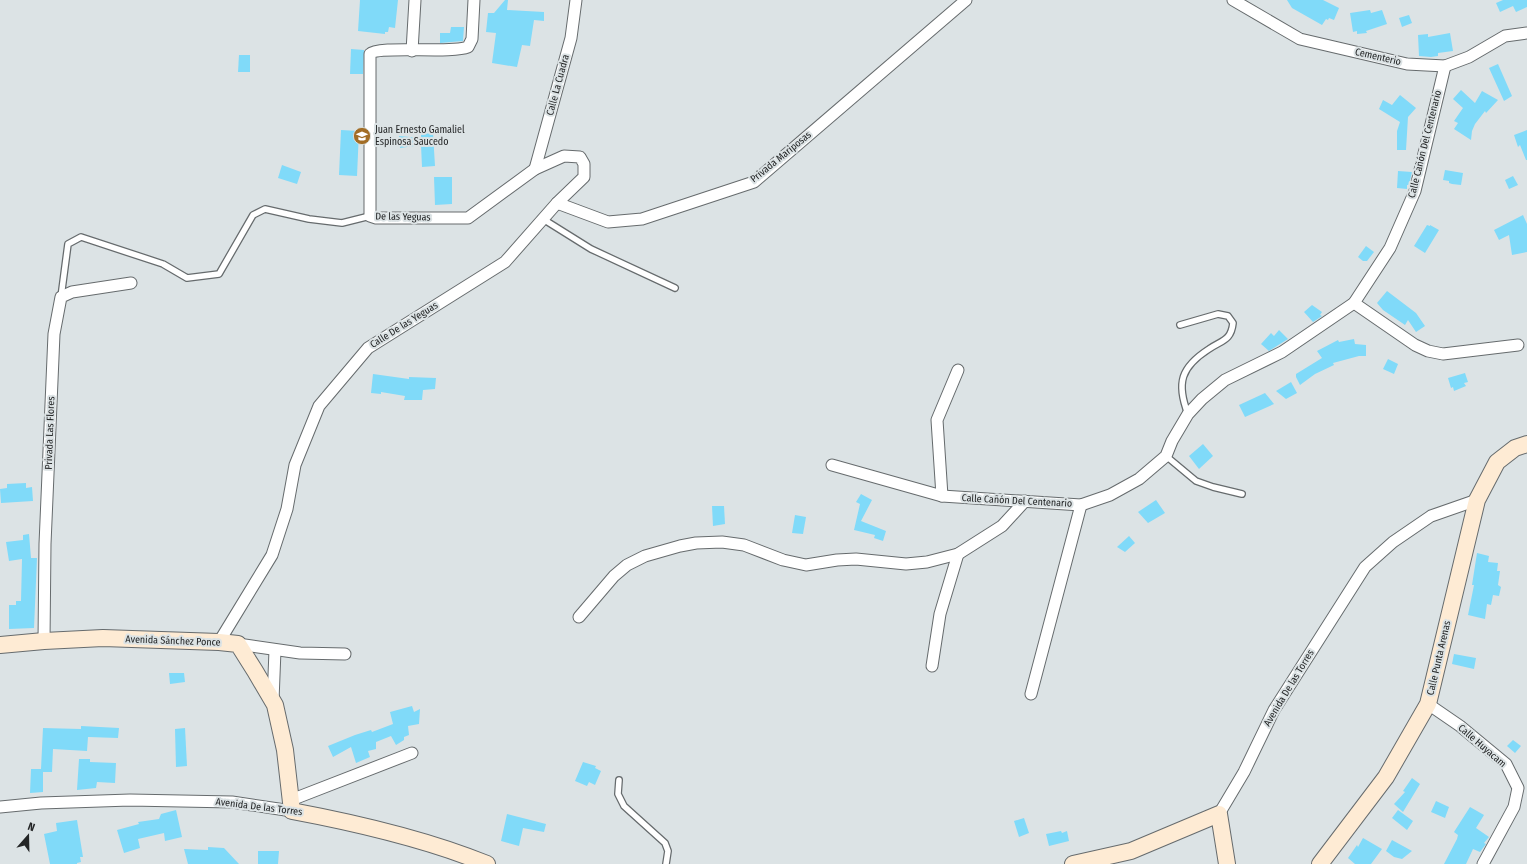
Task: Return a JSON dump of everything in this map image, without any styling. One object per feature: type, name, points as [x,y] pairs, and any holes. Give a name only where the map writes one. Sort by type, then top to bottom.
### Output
[{"type":"street","points":[[412,50],[415,0]]},
{"type":"street","name":"De las Yeguas","points":[[474,0],[472,42],[468,47],[377,50],[370,54],[370,216],[376,218],[468,218],[535,169],[564,156],[580,157]]},
{"type":"street","name":"Calle La Cuadra","points":[[535,169],[571,38],[576,0]]},
{"type":"street","name":"Privada Mariposas","points":[[557,203],[608,222],[642,219],[754,182],[966,0]]},
{"type":"street","name":"Cementerio","points":[[1233,0],[1300,39],[1408,64],[1445,66],[1469,57],[1505,36],[1527,33]]},
{"type":"street","name":"Calle Cañón Del Centenario","points":[[832,465],[942,496],[1081,505],[1110,495],[1139,478],[1166,456],[1172,441],[1188,414],[1202,399],[1225,380],[1282,352],[1354,303],[1390,248],[1416,191],[1445,66]]},
{"type":"street","name":"Calle De las Yeguas","points":[[220,642],[272,555],[287,509],[295,465],[319,406],[368,348],[505,262],[557,203],[584,177],[584,164],[580,157]]},
{"type":"street","points":[[61,297],[72,292],[130,283]]},
{"type":"street","name":"Privada Las Flores","points":[[44,641],[54,334],[61,297]]},
{"type":"street","points":[[1354,303],[1415,346],[1428,351],[1444,354],[1518,345]]},
{"type":"street","points":[[942,496],[937,420],[958,370]]},
{"type":"street","name":"Calle Punta Arenas","points":[[1320,864],[1386,777],[1428,704],[1477,500],[1497,462],[1515,448],[1527,444]]},
{"type":"street","name":"Avenida De las Torres","points":[[1219,814],[1244,772],[1274,710],[1365,567],[1393,542],[1431,516],[1477,500]]},
{"type":"street","points":[[579,617],[614,576],[627,565],[646,556],[696,542],[722,542],[744,545],[783,560],[806,565],[837,560],[856,559],[906,564],[927,562],[958,554],[1002,526],[1026,502]]},
{"type":"street","points":[[1031,694],[1081,505]]},
{"type":"street","points":[[932,666],[940,614],[958,554]]},
{"type":"street","name":"Avenida Sánchez Ponce","points":[[0,645],[103,638],[220,642],[274,650],[321,654],[345,654]]},
{"type":"street","points":[[238,644],[273,702],[281,729],[285,750],[291,805],[412,753]]},
{"type":"street","points":[[273,702],[274,650]]},
{"type":"street","name":"Calle Huyacam","points":[[1428,704],[1460,726],[1506,764],[1518,788],[1514,807],[1483,864]]},
{"type":"street","name":"Avenida De las Torres","points":[[0,807],[41,803],[130,800],[291,805],[441,848],[487,864]]},
{"type":"street","points":[[1074,864],[1131,851],[1219,814],[1227,864]]},
{"type":"lane","points":[[61,297],[68,244],[80,237],[163,264],[187,278],[219,274],[253,214],[266,209],[309,219],[342,223],[370,216]]},
{"type":"lane","points":[[543,219],[590,249],[674,288]]},
{"type":"lane","points":[[1180,325],[1218,314],[1228,316],[1233,323],[1232,332],[1226,340],[1209,349],[1190,365],[1181,382],[1182,399],[1188,414]]},
{"type":"lane","points":[[1166,456],[1196,481],[1242,494]]},
{"type":"lane","points":[[618,780],[618,794],[624,806],[664,843],[668,851],[666,864]]},
{"type":"building","points":[[360,0],[398,0],[395,28],[389,27],[388,32],[385,32],[385,34],[358,31]]},
{"type":"building","points":[[505,0],[508,0],[507,10],[544,12],[544,21],[534,20],[530,46],[522,45],[517,67],[492,63],[496,33],[486,32],[488,13],[494,13]]},
{"type":"building","points":[[1287,0],[1323,0],[1339,8],[1334,20],[1329,18],[1328,20],[1326,19],[1322,25],[1292,8]]},
{"type":"building","points":[[1503,0],[1527,0],[1527,7],[1516,12],[1513,6],[1500,12],[1496,3]]},
{"type":"building","points":[[1370,10],[1371,13],[1382,10],[1387,24],[1366,31],[1367,33],[1357,34],[1357,31],[1353,32],[1350,13]]},
{"type":"building","points":[[1409,15],[1412,23],[1402,27],[1399,18]]},
{"type":"building","points":[[451,27],[464,27],[463,41],[440,43],[440,33],[450,33]]},
{"type":"building","points":[[1450,33],[1453,51],[1438,53],[1438,56],[1419,56],[1418,35],[1428,34],[1428,37]]},
{"type":"building","points":[[351,49],[364,50],[363,74],[350,74]]},
{"type":"building","points":[[239,55],[250,55],[250,72],[238,72]]},
{"type":"building","points":[[1498,64],[1512,96],[1504,101],[1489,68]]},
{"type":"building","points":[[1461,90],[1475,103],[1482,91],[1498,100],[1486,113],[1485,111],[1475,124],[1472,131],[1471,140],[1454,129],[1458,123],[1454,121],[1463,108],[1453,99]]},
{"type":"building","points":[[1400,95],[1416,108],[1408,117],[1406,150],[1397,150],[1397,131],[1400,122],[1379,109],[1383,100],[1392,105]]},
{"type":"building","points":[[341,130],[359,131],[357,176],[339,175]]},
{"type":"building","points":[[1527,130],[1526,160],[1520,145],[1518,147],[1514,135]]},
{"type":"building","points":[[433,133],[435,166],[422,167],[421,145],[400,148],[399,136],[421,138],[421,134]]},
{"type":"building","points":[[282,165],[301,172],[297,184],[278,178]]},
{"type":"building","points":[[1445,170],[1463,173],[1461,185],[1452,184],[1449,183],[1449,181],[1443,180]]},
{"type":"building","points":[[1398,171],[1412,172],[1407,189],[1397,188]]},
{"type":"building","points":[[1513,176],[1518,185],[1509,189],[1505,180]]},
{"type":"building","points":[[434,177],[452,177],[452,204],[435,205]]},
{"type":"building","points":[[1523,215],[1527,224],[1527,252],[1512,255],[1509,235],[1499,240],[1494,230]]},
{"type":"building","points":[[1427,225],[1439,230],[1425,253],[1414,246]]},
{"type":"building","points":[[1366,246],[1374,252],[1367,261],[1363,261],[1358,257]]},
{"type":"building","points":[[1387,291],[1416,313],[1425,326],[1416,332],[1408,320],[1405,325],[1383,310],[1377,303]]},
{"type":"building","points":[[1312,305],[1322,312],[1320,315],[1322,316],[1313,322],[1304,312]]},
{"type":"building","points":[[1279,330],[1288,339],[1269,351],[1261,344],[1271,333],[1274,336]]},
{"type":"building","points":[[1354,339],[1355,344],[1366,345],[1366,356],[1359,356],[1333,363],[1334,365],[1315,374],[1300,385],[1296,374],[1322,358],[1317,351],[1338,340],[1339,342]]},
{"type":"building","points":[[1388,359],[1398,364],[1394,374],[1383,369]]},
{"type":"building","points":[[1465,373],[1468,382],[1464,383],[1466,386],[1454,391],[1453,387],[1451,388],[1448,378]]},
{"type":"building","points":[[373,374],[409,379],[409,377],[436,378],[435,389],[423,390],[422,400],[404,400],[405,396],[381,392],[381,394],[371,393]]},
{"type":"building","points":[[1291,382],[1297,393],[1286,399],[1276,391]]},
{"type":"building","points":[[1265,393],[1274,404],[1245,417],[1239,405]]},
{"type":"building","points":[[1203,444],[1213,456],[1199,469],[1189,456]]},
{"type":"building","points":[[26,483],[26,488],[32,487],[33,501],[1,503],[0,489],[7,488],[7,484]]},
{"type":"building","points":[[861,494],[872,500],[861,521],[886,531],[883,541],[874,538],[875,535],[854,530],[860,504],[856,502]]},
{"type":"building","points":[[1156,500],[1165,513],[1148,523],[1138,512]]},
{"type":"building","points":[[712,506],[724,506],[725,524],[713,526]]},
{"type":"building","points":[[795,515],[806,517],[803,534],[792,533]]},
{"type":"building","points":[[29,534],[31,558],[37,558],[34,628],[9,629],[9,605],[16,605],[16,601],[21,601],[22,559],[9,561],[6,542],[23,540],[23,535]]},
{"type":"building","points":[[1129,536],[1135,543],[1125,552],[1117,547]]},
{"type":"building","points":[[1477,553],[1489,556],[1488,562],[1498,563],[1497,571],[1500,571],[1498,585],[1501,587],[1499,596],[1493,595],[1491,605],[1487,604],[1485,619],[1468,615],[1474,585],[1472,585]]},
{"type":"building","points":[[1454,654],[1476,658],[1474,669],[1452,664]]},
{"type":"building","points":[[169,673],[184,673],[185,682],[170,684]]},
{"type":"building","points":[[412,706],[414,712],[420,709],[419,724],[408,726],[409,735],[404,737],[404,740],[396,745],[391,736],[376,742],[376,749],[368,751],[370,757],[356,763],[351,747],[333,757],[328,746],[355,735],[371,730],[372,732],[393,724],[390,712]]},
{"type":"building","points":[[81,726],[119,728],[118,738],[88,737],[87,751],[53,749],[52,772],[43,772],[43,792],[30,793],[31,769],[41,769],[43,728],[81,729]]},
{"type":"building","points":[[185,728],[187,766],[176,767],[175,729]]},
{"type":"building","points":[[1513,740],[1521,746],[1515,753],[1507,746]]},
{"type":"building","points":[[79,759],[90,759],[90,762],[116,763],[115,783],[97,782],[96,788],[77,790]]},
{"type":"building","points":[[583,762],[596,766],[595,768],[601,771],[595,785],[589,782],[587,786],[575,781]]},
{"type":"building","points":[[1412,778],[1420,784],[1403,812],[1394,804],[1405,792],[1403,791]]},
{"type":"building","points":[[1436,801],[1449,807],[1445,818],[1431,812]]},
{"type":"building","points":[[1470,807],[1484,815],[1476,828],[1489,837],[1484,843],[1486,844],[1480,852],[1473,849],[1466,864],[1444,864],[1457,839],[1458,835],[1454,832]]},
{"type":"building","points":[[176,810],[182,837],[165,841],[164,833],[138,839],[140,848],[124,853],[117,830],[139,824],[138,822],[159,819],[161,814]]},
{"type":"building","points":[[1398,810],[1413,821],[1407,830],[1392,818]]},
{"type":"building","points":[[507,814],[546,824],[544,832],[523,828],[519,846],[501,841]]},
{"type":"building","points":[[1024,818],[1029,833],[1019,837],[1014,821]]},
{"type":"building","points":[[77,820],[83,857],[80,857],[81,862],[77,864],[50,864],[44,834],[57,831],[56,823]]},
{"type":"building","points":[[1061,831],[1062,833],[1067,831],[1069,841],[1049,846],[1046,834]]},
{"type":"building","points":[[1363,838],[1382,849],[1371,864],[1355,864],[1348,858],[1357,845],[1358,847]]},
{"type":"building","points":[[1392,840],[1412,851],[1402,859],[1394,857],[1386,851]]},
{"type":"building","points":[[208,847],[224,848],[239,864],[188,864],[184,849],[208,850]]},
{"type":"building","points":[[258,851],[279,851],[278,864],[258,864]]},
{"type":"place","name":"Juan Ernesto Gamaliel Espinosa Saucedo","points":[[362,136]]}]
